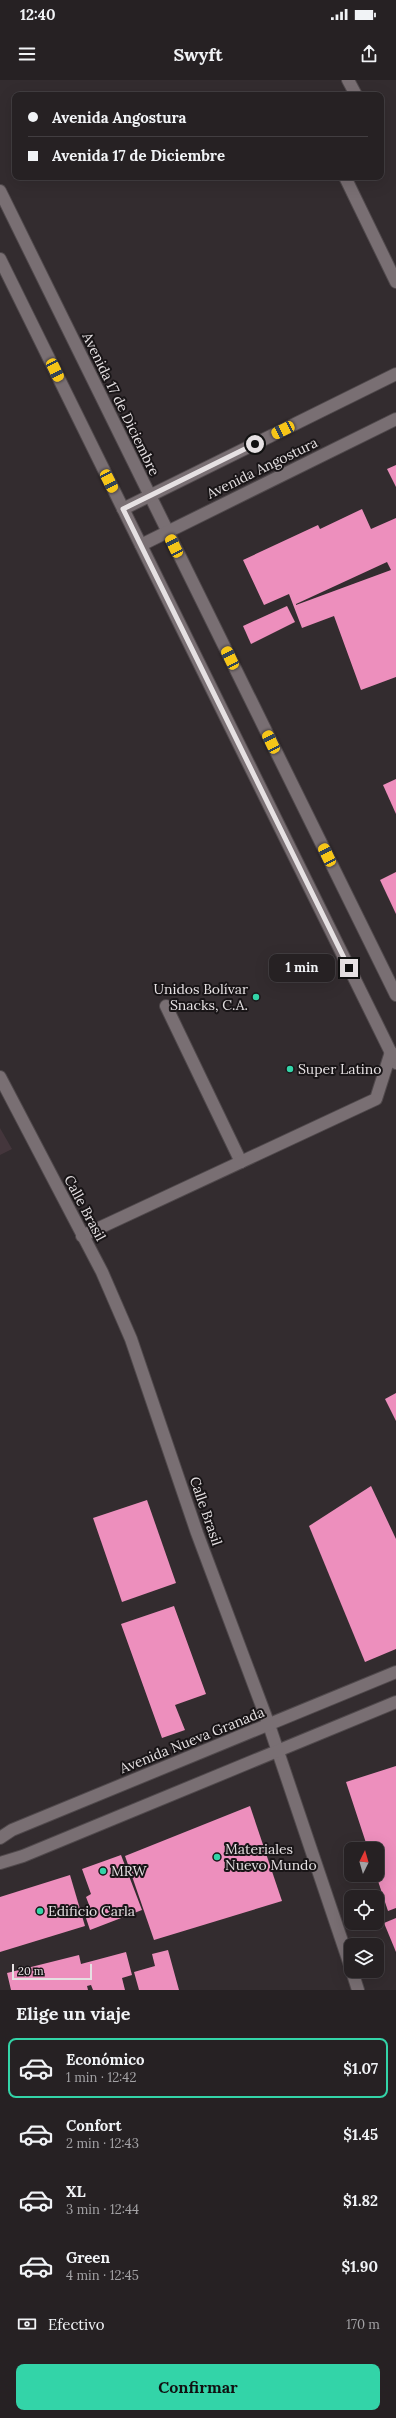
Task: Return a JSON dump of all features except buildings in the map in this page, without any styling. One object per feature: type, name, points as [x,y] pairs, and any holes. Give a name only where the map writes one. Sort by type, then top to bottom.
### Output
[{"type":"street","points":[[348,80],[354,92]]},
{"type":"street","points":[[346,180],[396,282]]},
{"type":"street","name":"Avenida 17 de Diciembre","points":[[0,191],[396,995]]},
{"type":"street","points":[[0,259],[393,1057],[376,1099],[82,1236]]},
{"type":"street","name":"Avenida Angostura","points":[[123,509],[396,374]]},
{"type":"street","name":"Avenida Angostura","points":[[141,545],[396,418]]},
{"type":"street","points":[[166,1006],[241,1162]]},
{"type":"street","name":"Calle Brasil","points":[[0,1077],[102,1272],[131,1339],[197,1533],[269,1725],[344,1947]]},
{"type":"street","name":"Avenida Nueva Granada","points":[[0,1838],[12,1830],[396,1672]]},
{"type":"street","points":[[0,1863],[23,1856],[396,1702]]},
{"type":"street","points":[[354,1978],[358,1990]]},
{"type":"shaded area","points":[[0,1128],[12,1149],[0,1155]]},
{"type":"place","name":"Unidos Bolívar Snacks, C.A.","points":[[256,997]]},
{"type":"place","name":"Super Latino","points":[[290,1069]]},
{"type":"place","name":"Materiales Nuevo Mundo","points":[[217,1857]]},
{"type":"place","name":"MRW","points":[[103,1871]]},
{"type":"place","name":"Edificio Carla","points":[[40,1911]]},
{"type":"route","points":[[255,444],[123,509],[349,968]]}]
